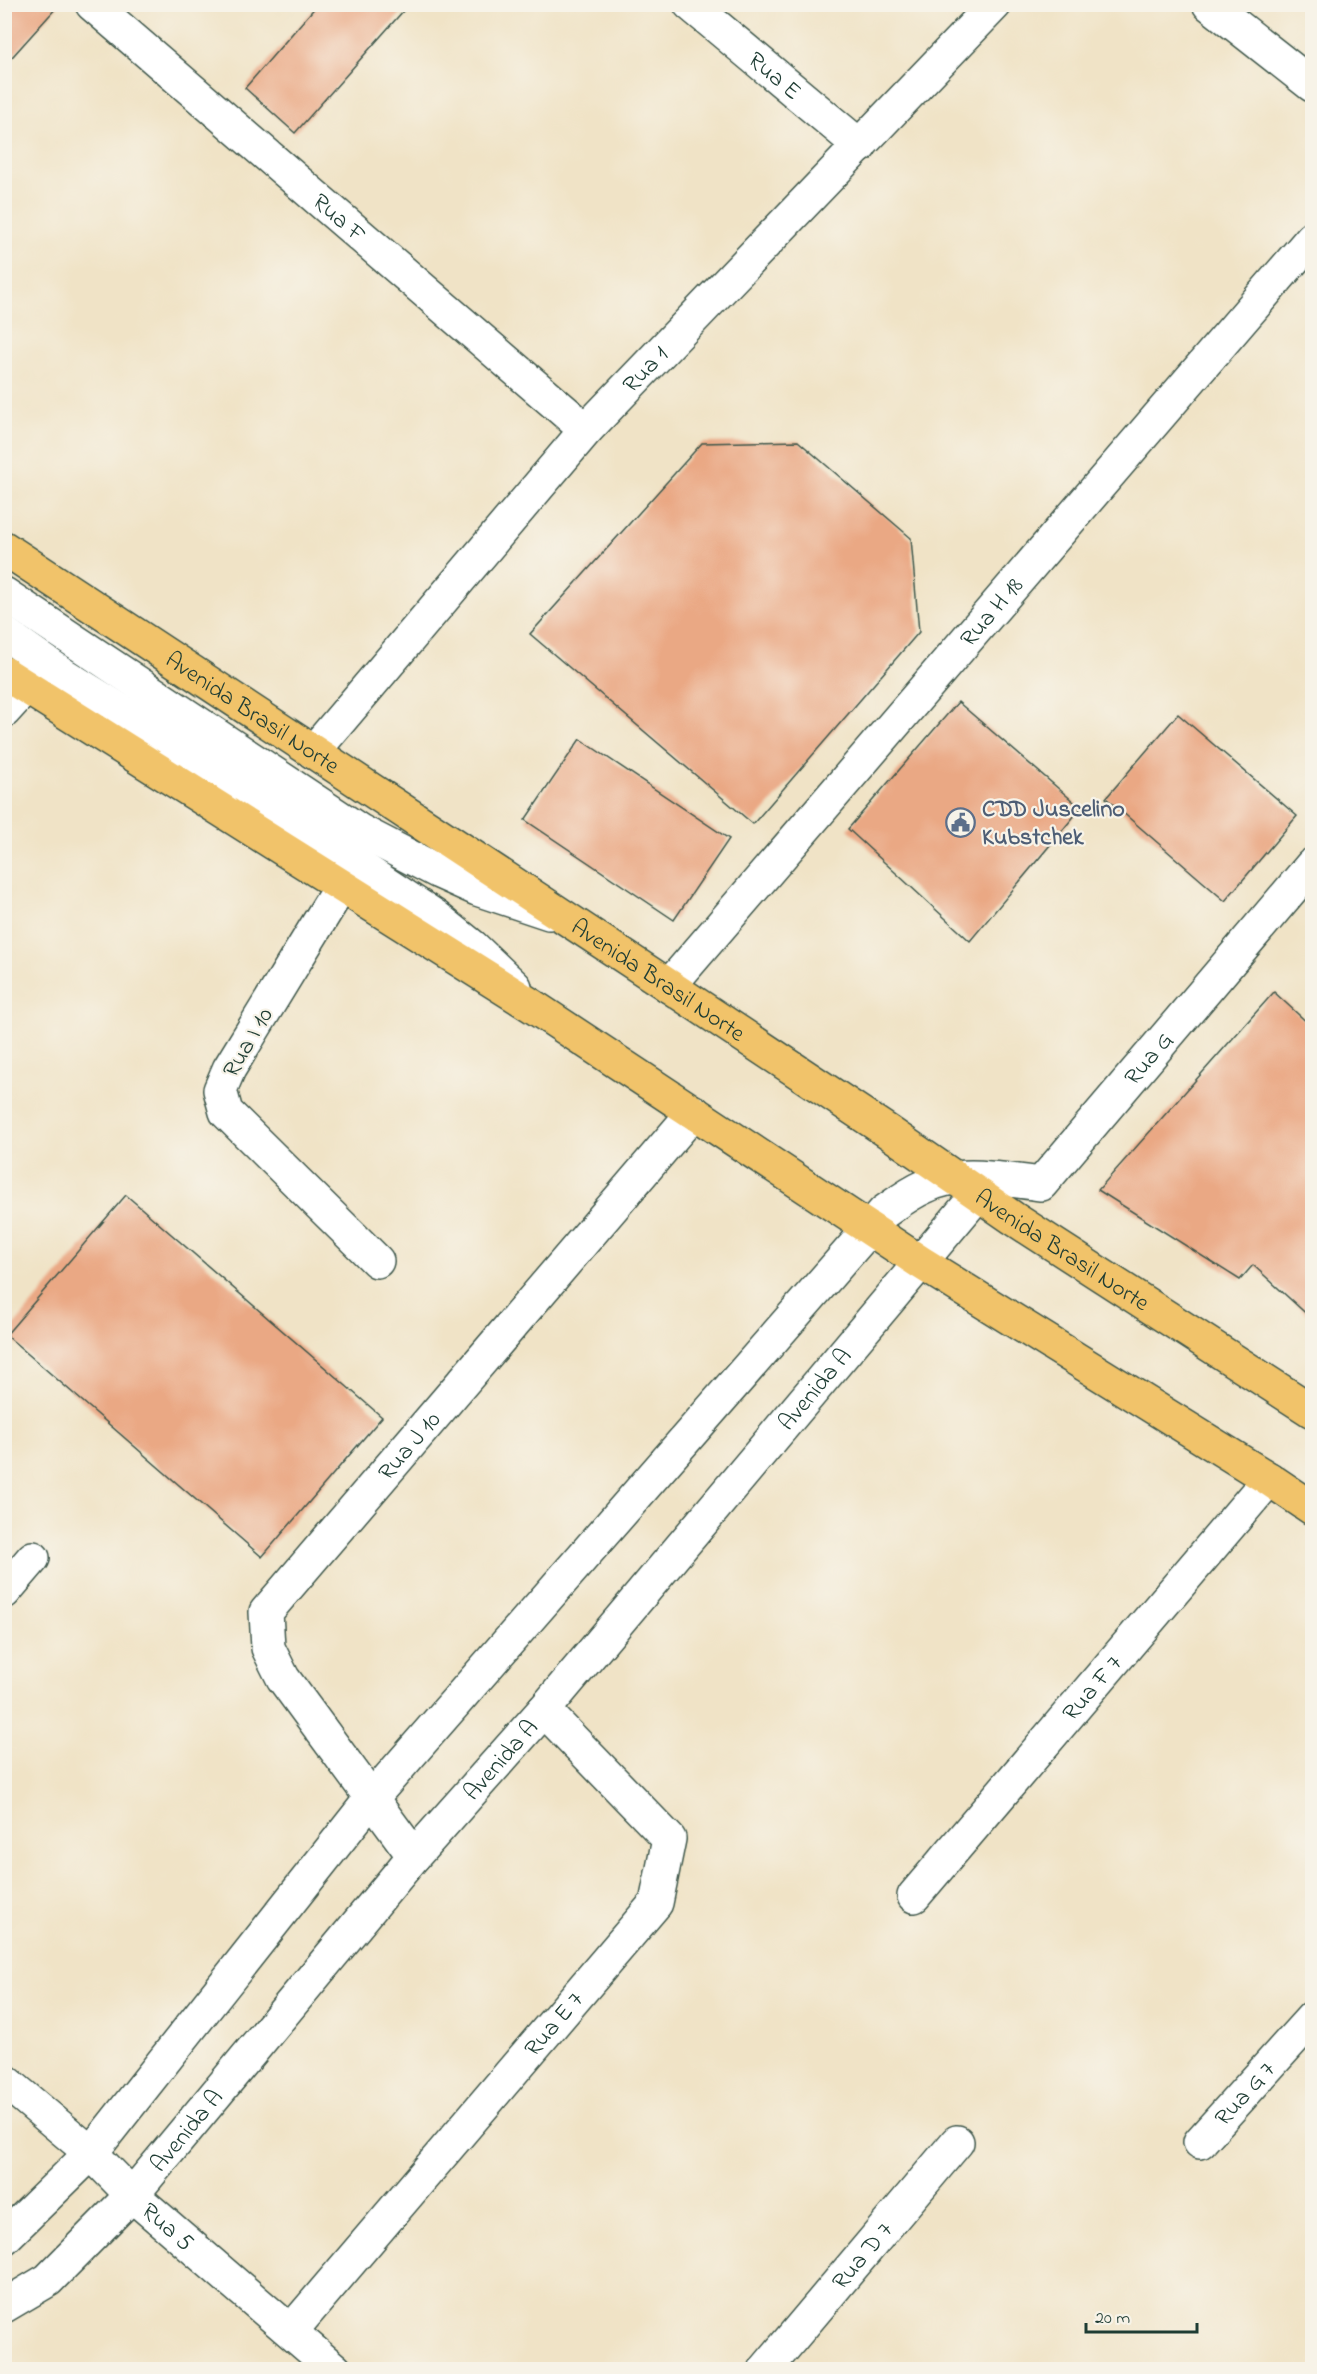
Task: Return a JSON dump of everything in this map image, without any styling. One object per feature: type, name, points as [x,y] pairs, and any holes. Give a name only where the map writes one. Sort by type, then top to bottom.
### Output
[{"type":"main road","name":"Avenida Brasil Norte","points":[[4,548],[669,986],[966,1186],[1312,1412]]},
{"type":"main road","points":[[11,691],[342,886],[534,1007],[921,1262],[1312,1508]]},
{"type":"street","name":"Rua F","points":[[92,4],[586,430]]},
{"type":"street","name":"Rua E","points":[[690,4],[860,146]]},
{"type":"street","name":"Rua 1","points":[[313,752],[586,430],[995,4]]},
{"type":"street","points":[[1209,4],[1312,85]]},
{"type":"street","name":"Rua H 18","points":[[669,986],[1312,238]]},
{"type":"street","points":[[4,594],[360,831],[402,855],[477,889],[566,918]]},
{"type":"street","points":[[4,633],[61,673],[202,762],[436,917],[472,946],[534,1007]]},
{"type":"street","name":"Rua G","points":[[966,1186],[980,1178],[1041,1184],[1312,866]]},
{"type":"street","name":"Rua I 10","points":[[342,886],[228,1069],[220,1090],[226,1112],[377,1261]]},
{"type":"street","name":"Rua J 10","points":[[414,1856],[284,1678],[268,1647],[266,1612],[694,1112]]},
{"type":"street","points":[[4,2238],[91,2153],[372,1799],[884,1212],[925,1186],[966,1186]]},
{"type":"street","name":"Avenida A","points":[[4,2306],[48,2280],[132,2195],[414,1856],[544,1710],[921,1262],[966,1186]]},
{"type":"street","name":"Rua F 7","points":[[914,1896],[1269,1479]]},
{"type":"street","points":[[4,1593],[33,1558]]},
{"type":"street","name":"Rua E 7","points":[[291,2331],[656,1903],[669,1839],[544,1710]]},
{"type":"street","name":"Rua G 7","points":[[1200,2142],[1312,2018]]},
{"type":"street","name":"Rua 5","points":[[4,2080],[91,2153],[132,2195],[335,2370]]},
{"type":"street","name":"Rua D 7","points":[[765,2370],[957,2142]]},
{"type":"building","points":[[4,4],[54,4],[57,7],[4,66]]},
{"type":"building","points":[[318,4],[397,4],[404,10],[295,133],[245,88]]},
{"type":"building","points":[[798,441],[911,538],[919,632],[753,824],[530,634],[702,443]]},
{"type":"building","points":[[958,702],[1081,808],[970,941],[848,829]]},
{"type":"building","points":[[1178,714],[1297,816],[1225,901],[1106,798]]},
{"type":"building","points":[[580,739],[729,839],[674,920],[525,820]]},
{"type":"building","points":[[1274,992],[1312,1027],[1312,1319],[1253,1265],[1240,1280],[1098,1190]]},
{"type":"building","points":[[126,1195],[382,1417],[262,1557],[6,1335]]},
{"type":"place","name":"CDD Juscelino Kubstchek","points":[[961,822]]}]
